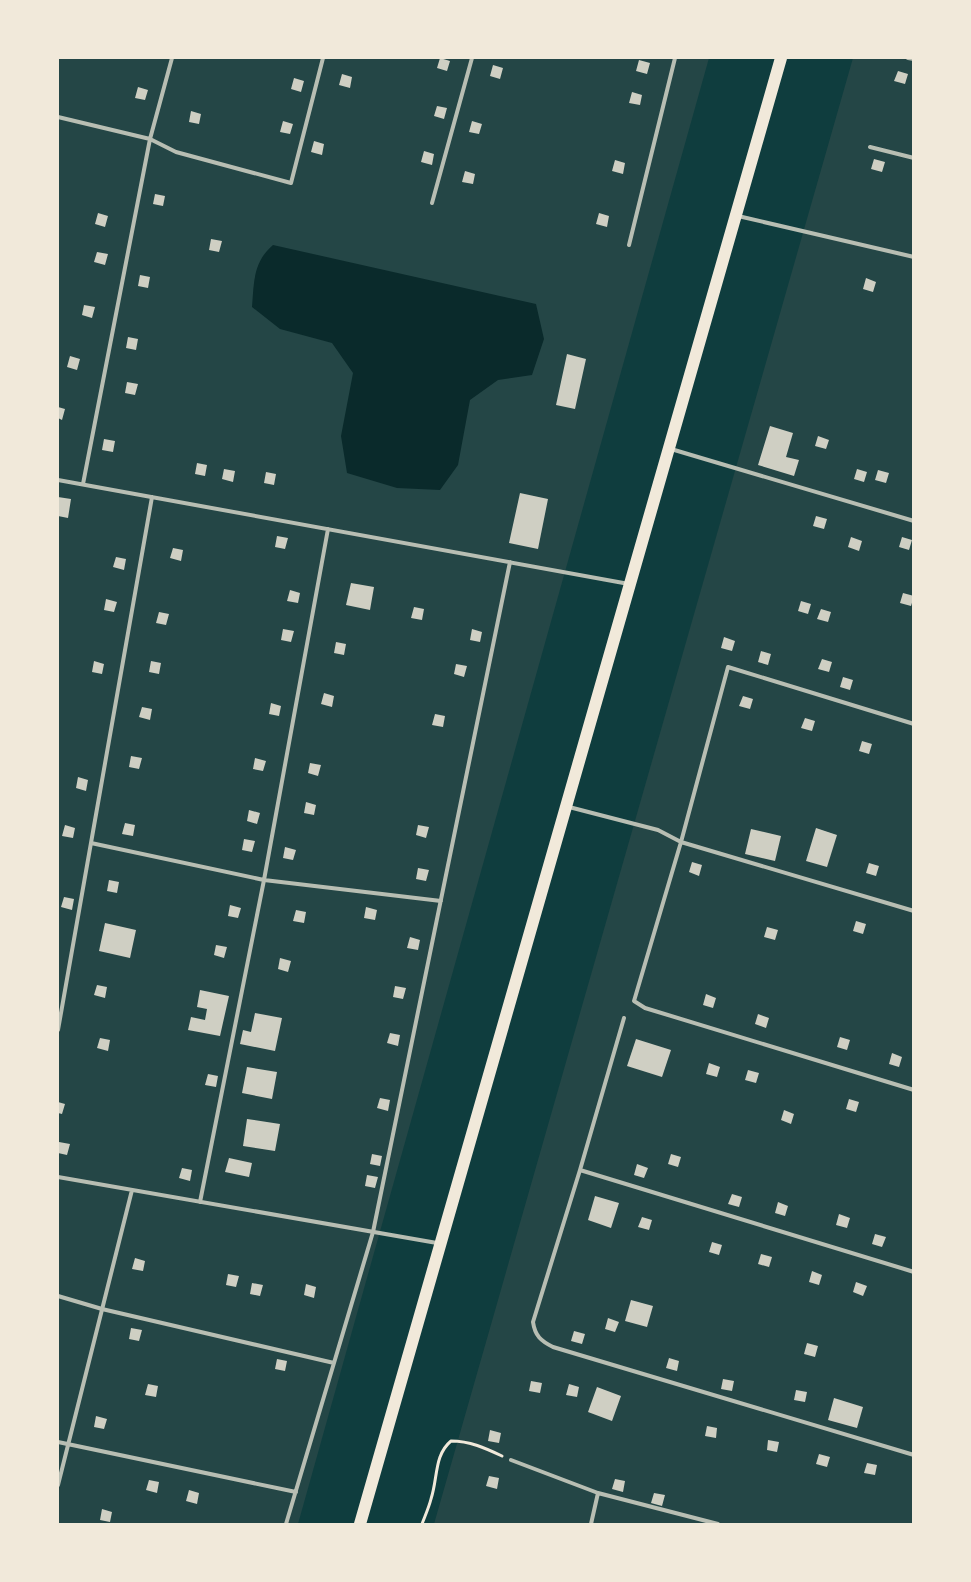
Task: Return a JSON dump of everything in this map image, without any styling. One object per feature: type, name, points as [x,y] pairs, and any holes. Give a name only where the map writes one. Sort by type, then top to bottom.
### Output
[{"type":"main road","points":[[360,1524],[781,58]]},
{"type":"lane","points":[[83,484],[150,139],[172,58]]},
{"type":"lane","points":[[58,117],[150,139],[176,152],[291,183],[323,58]]},
{"type":"lane","points":[[432,203],[472,58]]},
{"type":"lane","points":[[630,244],[675,58]]},
{"type":"lane","points":[[908,58],[914,59]]},
{"type":"lane","points":[[870,148],[914,158]]},
{"type":"lane","points":[[736,216],[914,257]]},
{"type":"lane","points":[[669,448],[914,521]]},
{"type":"lane","points":[[58,480],[631,584]]},
{"type":"lane","points":[[58,1030],[152,497]]},
{"type":"lane","points":[[200,1202],[264,880],[328,529]]},
{"type":"lane","points":[[286,1524],[373,1232],[510,562]]},
{"type":"lane","points":[[914,724],[728,667],[681,842],[634,1001],[645,1008],[914,1090]]},
{"type":"lane","points":[[567,806],[658,830],[681,842],[914,911]]},
{"type":"lane","points":[[91,842],[264,880],[441,901]]},
{"type":"lane","points":[[624,1018],[533,1322],[535,1333],[542,1341],[553,1347],[914,1455]]},
{"type":"lane","points":[[580,1170],[914,1272]]},
{"type":"lane","points":[[58,1177],[441,1244]]},
{"type":"lane","points":[[58,1486],[132,1190]]},
{"type":"lane","points":[[58,1296],[102,1309],[334,1362]]},
{"type":"lane","points":[[58,1442],[296,1492]]},
{"type":"lane","points":[[511,1460],[598,1492],[718,1524]]},
{"type":"lane","points":[[591,1524],[598,1492]]},
{"type":"path","points":[[422,1524],[437,1476],[438,1459],[444,1447],[451,1441],[462,1441],[483,1447],[511,1460]]},
{"type":"shaded area","points":[[58,58],[709,58],[298,1524],[58,1524]]},
{"type":"shaded area","points":[[853,58],[913,58],[913,1524],[434,1524]]},
{"type":"shaded area","points":[[273,245],[536,304],[544,339],[532,375],[498,380],[470,400],[458,465],[440,490],[397,488],[347,473],[341,436],[353,373],[332,343],[280,329],[252,307],[254,281],[258,265]]},
{"type":"building","points":[[440,58],[450,61],[447,71],[437,68]]},
{"type":"building","points":[[639,60],[650,63],[647,74],[636,71]]},
{"type":"building","points":[[493,65],[503,68],[500,79],[490,76]]},
{"type":"building","points":[[898,71],[908,74],[905,84],[894,81]]},
{"type":"building","points":[[342,74],[352,77],[350,88],[339,85]]},
{"type":"building","points":[[294,78],[304,81],[301,92],[291,89]]},
{"type":"building","points":[[138,87],[148,90],[145,100],[135,98]]},
{"type":"building","points":[[632,92],[642,95],[640,105],[629,103]]},
{"type":"building","points":[[437,106],[447,108],[444,119],[434,116]]},
{"type":"building","points":[[191,111],[201,114],[199,124],[189,122]]},
{"type":"building","points":[[283,121],[293,124],[290,134],[280,132]]},
{"type":"building","points":[[472,121],[482,124],[479,134],[469,132]]},
{"type":"building","points":[[314,141],[324,144],[322,155],[311,152]]},
{"type":"building","points":[[424,151],[434,154],[432,165],[421,162]]},
{"type":"building","points":[[874,159],[885,162],[882,172],[871,169]]},
{"type":"building","points":[[615,160],[625,163],[623,174],[612,171]]},
{"type":"building","points":[[465,171],[475,174],[473,184],[462,182]]},
{"type":"building","points":[[155,194],[165,196],[163,206],[153,204]]},
{"type":"building","points":[[98,213],[108,216],[105,227],[95,224]]},
{"type":"building","points":[[599,213],[609,216],[607,227],[596,224]]},
{"type":"building","points":[[211,239],[222,241],[219,252],[209,250]]},
{"type":"building","points":[[97,252],[108,254],[105,265],[94,262]]},
{"type":"building","points":[[140,275],[150,277],[148,288],[138,286]]},
{"type":"building","points":[[866,278],[876,282],[873,292],[863,289]]},
{"type":"building","points":[[84,305],[95,307],[92,318],[82,315]]},
{"type":"building","points":[[128,337],[138,339],[136,350],[126,348]]},
{"type":"building","points":[[567,354],[586,359],[575,409],[556,405]]},
{"type":"building","points":[[70,356],[80,359],[77,370],[67,367]]},
{"type":"building","points":[[127,382],[138,384],[135,395],[125,393]]},
{"type":"building","points":[[58,407],[65,409],[62,420],[58,418]]},
{"type":"building","points":[[770,426],[793,433],[786,457],[799,460],[794,476],[758,465]]},
{"type":"building","points":[[818,436],[829,440],[826,449],[815,446]]},
{"type":"building","points":[[104,439],[115,441],[113,452],[102,450]]},
{"type":"building","points":[[197,463],[207,465],[205,476],[195,474]]},
{"type":"building","points":[[224,469],[235,471],[233,482],[222,479]]},
{"type":"building","points":[[857,469],[867,472],[864,482],[854,479]]},
{"type":"building","points":[[878,470],[889,473],[886,483],[875,480]]},
{"type":"building","points":[[266,472],[276,474],[274,485],[264,483]]},
{"type":"building","points":[[520,493],[548,499],[538,549],[509,543]]},
{"type":"building","points":[[58,497],[71,499],[68,518],[58,516]]},
{"type":"building","points":[[816,516],[827,519],[824,529],[813,526]]},
{"type":"building","points":[[277,536],[288,538],[285,549],[275,547]]},
{"type":"building","points":[[851,537],[862,541],[859,551],[848,547]]},
{"type":"building","points":[[902,537],[912,540],[909,550],[899,547]]},
{"type":"building","points":[[173,548],[183,550],[181,561],[170,558]]},
{"type":"building","points":[[116,557],[126,559],[124,570],[113,567]]},
{"type":"building","points":[[351,583],[374,587],[370,610],[346,605]]},
{"type":"building","points":[[290,590],[300,593],[298,603],[287,601]]},
{"type":"building","points":[[903,593],[914,596],[911,606],[900,603]]},
{"type":"building","points":[[106,599],[117,602],[114,612],[104,610]]},
{"type":"building","points":[[801,601],[811,604],[808,614],[798,611]]},
{"type":"building","points":[[414,607],[424,609],[422,620],[411,618]]},
{"type":"building","points":[[821,609],[831,612],[828,622],[817,619]]},
{"type":"building","points":[[159,612],[169,614],[166,625],[156,623]]},
{"type":"building","points":[[283,629],[294,631],[291,642],[281,640]]},
{"type":"building","points":[[472,629],[482,632],[480,642],[470,640]]},
{"type":"building","points":[[724,637],[735,641],[732,651],[721,648]]},
{"type":"building","points":[[336,642],[346,644],[344,655],[334,653]]},
{"type":"building","points":[[761,651],[771,654],[768,665],[758,662]]},
{"type":"building","points":[[822,659],[832,662],[829,672],[818,669]]},
{"type":"building","points":[[94,661],[104,664],[102,674],[92,672]]},
{"type":"building","points":[[151,661],[161,663],[159,674],[149,672]]},
{"type":"building","points":[[456,664],[467,666],[464,677],[454,674]]},
{"type":"building","points":[[843,677],[853,680],[850,690],[840,687]]},
{"type":"building","points":[[324,693],[334,696],[332,707],[321,704]]},
{"type":"building","points":[[743,696],[753,699],[750,709],[739,706]]},
{"type":"building","points":[[271,703],[281,706],[279,716],[269,714]]},
{"type":"building","points":[[142,707],[152,709],[150,720],[139,717]]},
{"type":"building","points":[[435,714],[445,716],[443,727],[432,725]]},
{"type":"building","points":[[805,718],[815,721],[812,731],[801,728]]},
{"type":"building","points":[[862,741],[872,744],[869,754],[859,751]]},
{"type":"building","points":[[131,756],[142,758],[139,769],[129,767]]},
{"type":"building","points":[[255,758],[266,761],[263,771],[253,769]]},
{"type":"building","points":[[310,763],[321,765],[318,776],[308,773]]},
{"type":"building","points":[[78,777],[88,780],[86,791],[76,788]]},
{"type":"building","points":[[306,802],[316,805],[314,815],[304,813]]},
{"type":"building","points":[[249,810],[260,813],[257,824],[247,821]]},
{"type":"building","points":[[125,823],[135,825],[133,836],[122,834]]},
{"type":"building","points":[[65,825],[75,828],[73,838],[62,836]]},
{"type":"building","points":[[418,825],[429,827],[426,838],[416,835]]},
{"type":"building","points":[[816,828],[837,835],[827,867],[806,861]]},
{"type":"building","points":[[751,829],[781,836],[775,861],[745,854]]},
{"type":"building","points":[[244,839],[255,841],[252,852],[242,850]]},
{"type":"building","points":[[285,847],[296,850],[293,860],[283,858]]},
{"type":"building","points":[[692,862],[702,865],[699,876],[689,872]]},
{"type":"building","points":[[869,863],[879,866],[876,876],[866,873]]},
{"type":"building","points":[[418,868],[429,870],[426,881],[416,879]]},
{"type":"building","points":[[109,880],[119,882],[117,893],[107,891]]},
{"type":"building","points":[[64,897],[74,899],[72,910],[61,907]]},
{"type":"building","points":[[230,905],[241,908],[238,918],[228,916]]},
{"type":"building","points":[[366,907],[377,910],[375,920],[364,918]]},
{"type":"building","points":[[296,910],[306,912],[304,923],[293,921]]},
{"type":"building","points":[[856,921],[866,924],[863,934],[853,931]]},
{"type":"building","points":[[105,923],[136,930],[130,958],[99,951]]},
{"type":"building","points":[[767,927],[778,930],[775,940],[764,937]]},
{"type":"building","points":[[410,937],[420,940],[418,950],[407,948]]},
{"type":"building","points":[[216,945],[227,947],[224,958],[214,955]]},
{"type":"building","points":[[280,958],[291,961],[288,972],[278,969]]},
{"type":"building","points":[[97,985],[107,987],[105,998],[94,995]]},
{"type":"building","points":[[395,986],[406,988],[403,999],[393,997]]},
{"type":"building","points":[[200,990],[229,996],[220,1036],[188,1030],[191,1017],[205,1020],[207,1009],[197,1007]]},
{"type":"building","points":[[706,994],[716,998],[713,1008],[703,1005]]},
{"type":"building","points":[[255,1013],[282,1018],[275,1051],[240,1044],[243,1030],[251,1032]]},
{"type":"building","points":[[758,1014],[769,1018],[766,1028],[755,1024]]},
{"type":"building","points":[[390,1033],[400,1035],[398,1046],[387,1043]]},
{"type":"building","points":[[840,1037],[850,1040],[847,1050],[837,1047]]},
{"type":"building","points":[[100,1038],[110,1040],[108,1051],[97,1048]]},
{"type":"building","points":[[636,1039],[671,1050],[662,1077],[627,1066]]},
{"type":"building","points":[[892,1053],[902,1057],[899,1067],[889,1064]]},
{"type":"building","points":[[709,1063],[720,1067],[717,1077],[706,1074]]},
{"type":"building","points":[[247,1067],[277,1072],[272,1099],[242,1093]]},
{"type":"building","points":[[748,1070],[759,1073],[756,1083],[745,1080]]},
{"type":"building","points":[[208,1074],[218,1076],[216,1087],[205,1085]]},
{"type":"building","points":[[380,1098],[390,1100],[388,1111],[377,1108]]},
{"type":"building","points":[[849,1099],[859,1102],[856,1112],[846,1109]]},
{"type":"building","points":[[58,1102],[65,1104],[62,1114],[58,1113]]},
{"type":"building","points":[[784,1110],[794,1114],[791,1124],[781,1120]]},
{"type":"building","points":[[247,1119],[280,1124],[275,1151],[243,1146]]},
{"type":"building","points":[[59,1142],[70,1144],[67,1155],[58,1153]]},
{"type":"building","points":[[372,1154],[382,1156],[380,1166],[370,1164]]},
{"type":"building","points":[[671,1154],[681,1157],[678,1167],[668,1164]]},
{"type":"building","points":[[229,1158],[252,1163],[249,1177],[225,1172]]},
{"type":"building","points":[[637,1164],[648,1168],[644,1178],[634,1175]]},
{"type":"building","points":[[182,1168],[192,1170],[190,1181],[179,1178]]},
{"type":"building","points":[[367,1175],[378,1177],[375,1188],[365,1186]]},
{"type":"building","points":[[732,1194],[742,1197],[739,1207],[728,1204]]},
{"type":"building","points":[[595,1196],[619,1203],[611,1228],[588,1220]]},
{"type":"building","points":[[778,1202],[788,1206],[785,1216],[775,1213]]},
{"type":"building","points":[[839,1214],[850,1218],[847,1228],[836,1225]]},
{"type":"building","points":[[642,1217],[652,1220],[649,1230],[638,1227]]},
{"type":"building","points":[[875,1234],[886,1237],[882,1247],[872,1244]]},
{"type":"building","points":[[712,1242],[722,1245],[719,1255],[709,1252]]},
{"type":"building","points":[[761,1254],[772,1257],[769,1267],[758,1264]]},
{"type":"building","points":[[135,1258],[145,1261],[143,1271],[132,1269]]},
{"type":"building","points":[[812,1271],[822,1275],[819,1285],[809,1282]]},
{"type":"building","points":[[228,1274],[239,1276],[236,1287],[226,1285]]},
{"type":"building","points":[[856,1282],[867,1286],[863,1296],[853,1292]]},
{"type":"building","points":[[252,1283],[263,1285],[260,1296],[250,1294]]},
{"type":"building","points":[[306,1284],[316,1287],[314,1298],[304,1295]]},
{"type":"building","points":[[631,1300],[653,1306],[647,1327],[625,1321]]},
{"type":"building","points":[[608,1318],[619,1322],[615,1332],[605,1329]]},
{"type":"building","points":[[131,1328],[142,1330],[139,1341],[129,1339]]},
{"type":"building","points":[[574,1331],[585,1334],[582,1344],[571,1341]]},
{"type":"building","points":[[807,1343],[818,1346],[815,1357],[804,1354]]},
{"type":"building","points":[[669,1358],[679,1361],[677,1371],[666,1368]]},
{"type":"building","points":[[277,1359],[287,1361],[285,1371],[275,1369]]},
{"type":"building","points":[[723,1379],[734,1381],[732,1391],[721,1389]]},
{"type":"building","points":[[531,1381],[542,1383],[540,1393],[529,1391]]},
{"type":"building","points":[[148,1384],[158,1386],[156,1397],[145,1395]]},
{"type":"building","points":[[569,1384],[579,1387],[577,1397],[566,1395]]},
{"type":"building","points":[[597,1387],[621,1396],[612,1421],[588,1412]]},
{"type":"building","points":[[796,1390],[807,1392],[805,1402],[794,1400]]},
{"type":"building","points":[[834,1398],[863,1407],[857,1428],[828,1420]]},
{"type":"building","points":[[96,1416],[107,1419],[104,1429],[94,1427]]},
{"type":"building","points":[[707,1426],[717,1428],[716,1438],[705,1436]]},
{"type":"building","points":[[490,1430],[501,1433],[499,1443],[488,1441]]},
{"type":"building","points":[[768,1440],[779,1442],[777,1452],[767,1450]]},
{"type":"building","points":[[819,1454],[830,1457],[827,1467],[816,1464]]},
{"type":"building","points":[[867,1463],[877,1465],[875,1475],[864,1473]]},
{"type":"building","points":[[489,1476],[499,1478],[497,1489],[486,1486]]},
{"type":"building","points":[[615,1479],[625,1481],[623,1492],[612,1489]]},
{"type":"building","points":[[149,1480],[159,1482],[157,1493],[146,1490]]},
{"type":"building","points":[[189,1490],[199,1493],[197,1504],[186,1501]]},
{"type":"building","points":[[654,1493],[665,1495],[662,1506],[651,1503]]},
{"type":"building","points":[[102,1509],[112,1512],[110,1522],[100,1520]]}]
